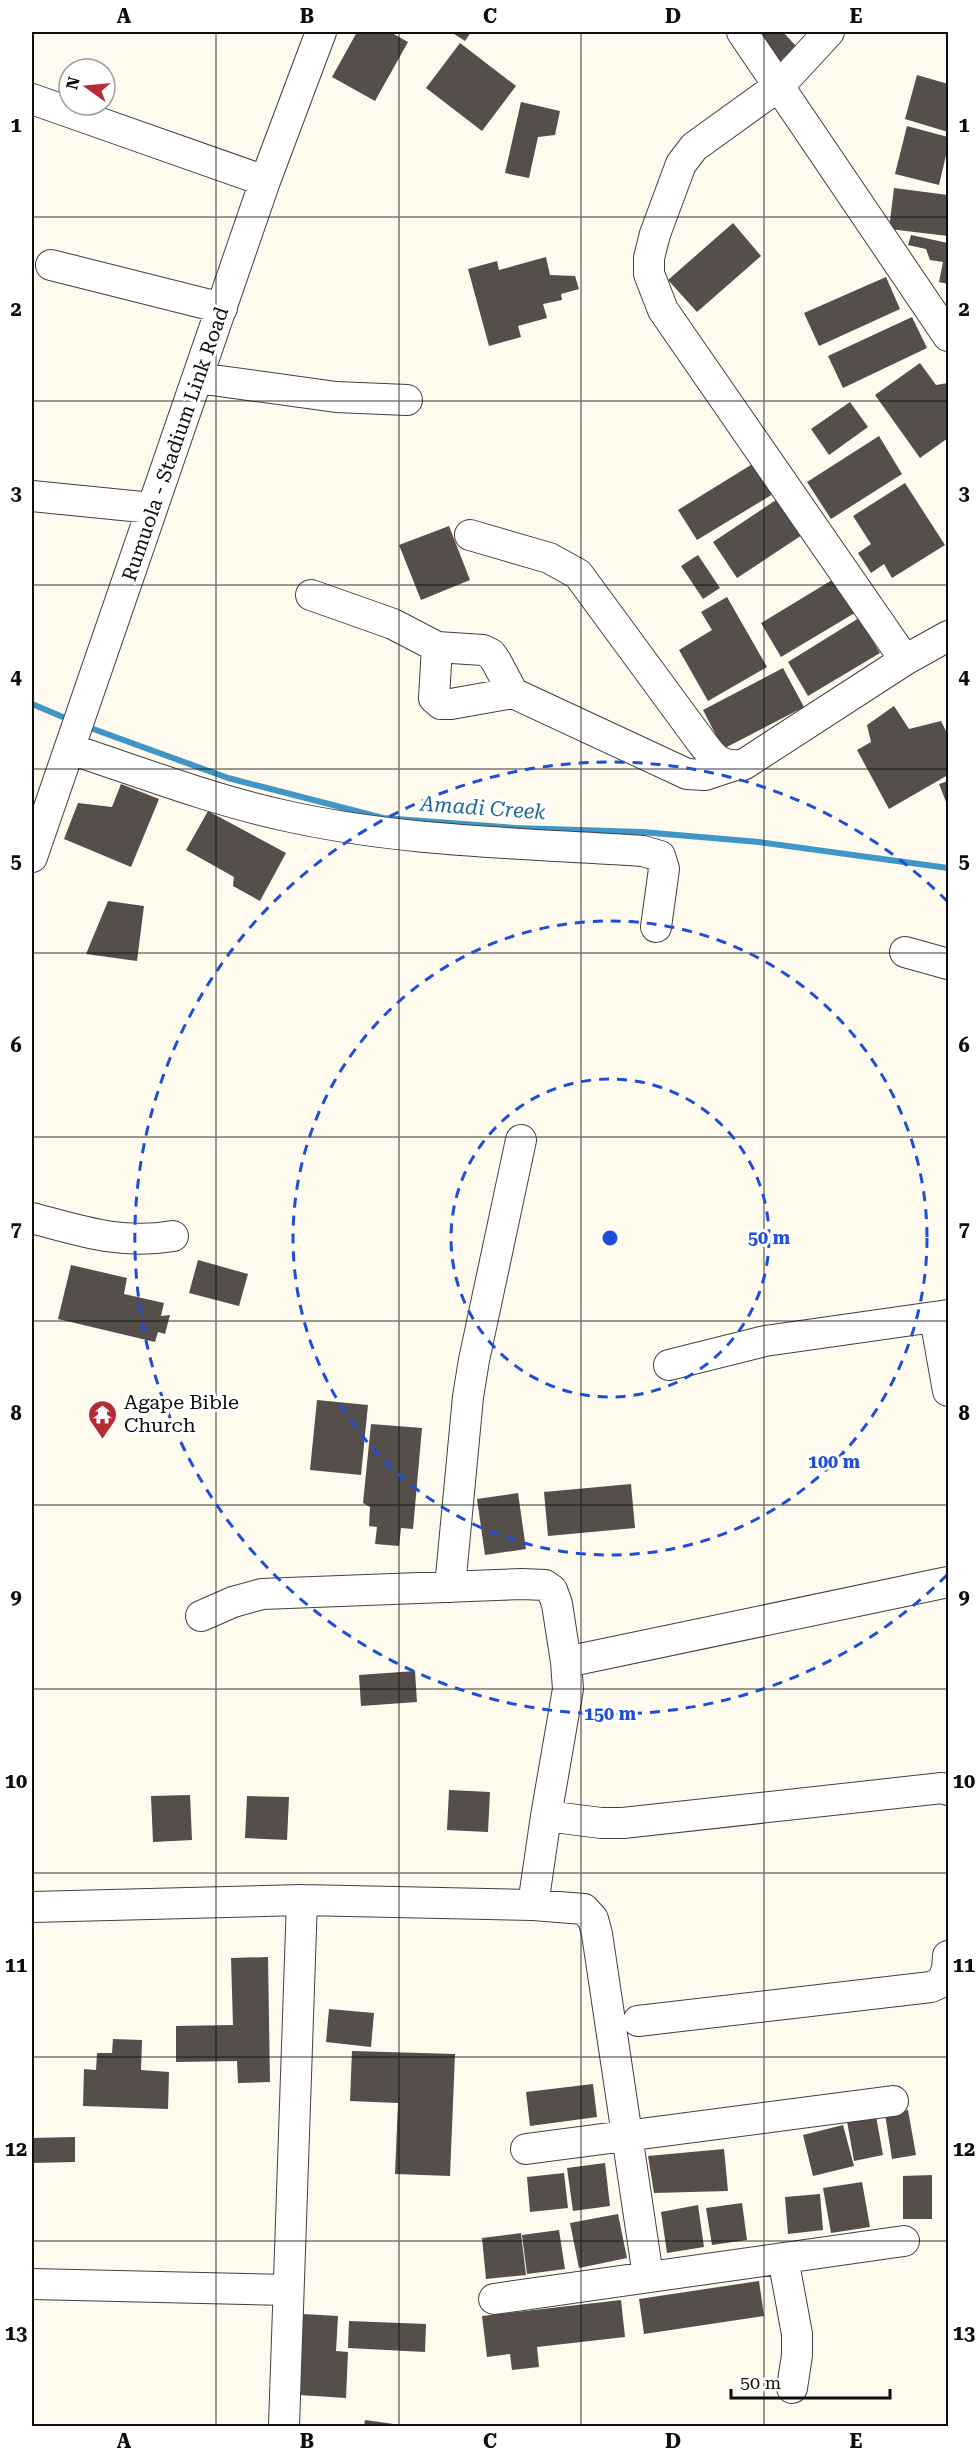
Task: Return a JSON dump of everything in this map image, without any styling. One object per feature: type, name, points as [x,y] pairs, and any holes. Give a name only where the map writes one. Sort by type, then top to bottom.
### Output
[{"type":"street","name":"Rumuola - Stadium Link Road","points":[[33,848],[72,743],[265,181],[321,32]]},
{"type":"street","points":[[742,32],[948,336]]},
{"type":"street","points":[[829,32],[780,85],[694,147],[681,164],[655,234],[649,258],[649,274],[663,310],[905,660]]},
{"type":"street","points":[[32,99],[265,181]]},
{"type":"street","points":[[51,265],[222,308]]},
{"type":"street","points":[[198,378],[336,397],[407,400]]},
{"type":"street","points":[[32,496],[152,508]]},
{"type":"street","points":[[470,535],[549,558],[578,574],[713,757],[722,764],[732,766]]},
{"type":"street","points":[[311,595],[393,624],[437,646],[483,650],[491,654],[513,693]]},
{"type":"street","points":[[437,646],[434,698],[441,704],[513,693],[687,774],[705,775],[732,766],[743,765],[905,660],[948,636]]},
{"type":"street","points":[[72,743],[202,793],[281,815],[347,828],[448,839],[643,851],[660,856],[664,869],[656,927]]},
{"type":"street","points":[[905,952],[948,964]]},
{"type":"street","points":[[450,1587],[468,1397],[521,1140]]},
{"type":"street","points":[[32,1218],[111,1239],[153,1239],[173,1236]]},
{"type":"street","points":[[669,1365],[765,1341],[942,1317],[948,1391]]},
{"type":"street","points":[[566,1662],[948,1582]]},
{"type":"street","points":[[201,1616],[233,1602],[262,1594],[545,1585],[552,1590],[557,1604],[568,1689],[533,1905]]},
{"type":"street","points":[[546,1816],[623,1823],[942,1788],[948,1790]]},
{"type":"street","points":[[284,2427],[302,1900]]},
{"type":"street","points":[[32,1907],[302,1900],[533,1905],[584,1909],[594,1919],[648,2276]]},
{"type":"street","points":[[638,2021],[931,1987],[942,1982],[947,1969],[948,1956]]},
{"type":"street","points":[[526,2149],[893,2101]]},
{"type":"street","points":[[494,2299],[904,2241]]},
{"type":"street","points":[[783,2258],[797,2334],[797,2355],[792,2388]]},
{"type":"street","points":[[32,2284],[287,2290]]},
{"type":"building","points":[[357,32],[390,32],[408,42],[375,101],[332,77]]},
{"type":"building","points":[[451,32],[471,32],[465,41]]},
{"type":"building","points":[[751,32],[783,32],[796,46],[779,62]]},
{"type":"building","points":[[460,43],[516,86],[482,131],[426,88]]},
{"type":"building","points":[[917,75],[948,84],[948,132],[905,119]]},
{"type":"building","points":[[521,102],[560,111],[555,135],[538,137],[529,178],[505,173]]},
{"type":"building","points":[[907,126],[948,137],[948,147],[939,185],[895,174]]},
{"type":"building","points":[[894,188],[948,195],[948,236],[889,229]]},
{"type":"building","points":[[733,223],[761,256],[697,312],[668,280]]},
{"type":"building","points":[[911,235],[948,243],[948,284],[939,282],[943,262],[930,260],[926,249],[908,245]]},
{"type":"building","points":[[546,257],[550,275],[575,276],[579,289],[561,294],[562,300],[543,304],[547,318],[518,326],[521,337],[489,346],[468,269],[497,261],[499,270]]},
{"type":"building","points":[[886,277],[900,309],[819,346],[804,313]]},
{"type":"building","points":[[912,317],[927,348],[843,388],[828,356]]},
{"type":"building","points":[[920,363],[936,385],[948,383],[948,438],[920,458],[875,395]]},
{"type":"building","points":[[850,402],[868,427],[829,455],[811,429]]},
{"type":"building","points":[[879,436],[902,474],[831,519],[807,482]]},
{"type":"building","points":[[754,463],[773,494],[697,540],[678,510]]},
{"type":"building","points":[[905,483],[945,545],[892,578],[884,564],[871,573],[858,553],[871,544],[853,516]]},
{"type":"building","points":[[779,498],[802,535],[737,578],[713,542]]},
{"type":"building","points":[[449,526],[470,580],[421,600],[399,545]]},
{"type":"building","points":[[698,555],[720,588],[703,599],[681,566]]},
{"type":"building","points":[[837,577],[858,611],[781,657],[761,623]]},
{"type":"building","points":[[727,597],[767,667],[708,701],[679,650],[712,630],[701,612]]},
{"type":"building","points":[[859,618],[880,653],[808,696],[788,662]]},
{"type":"building","points":[[783,668],[804,707],[723,749],[703,710]]},
{"type":"building","points":[[894,706],[909,729],[941,721],[948,735],[948,775],[889,809],[857,750],[871,742],[867,725]]},
{"type":"building","points":[[948,781],[948,807],[939,784]]},
{"type":"building","points":[[121,784],[159,799],[131,867],[64,839],[78,803],[112,807]]},
{"type":"building","points":[[208,811],[286,853],[260,901],[233,886],[234,877],[186,850]]},
{"type":"building","points":[[108,901],[144,906],[137,961],[86,954]]},
{"type":"building","points":[[198,1260],[248,1274],[239,1306],[189,1293]]},
{"type":"building","points":[[71,1265],[127,1278],[124,1294],[164,1303],[161,1316],[170,1315],[165,1334],[158,1332],[155,1342],[58,1319]]},
{"type":"building","points":[[317,1400],[368,1405],[361,1475],[310,1470]]},
{"type":"building","points":[[371,1424],[422,1428],[413,1529],[401,1528],[399,1546],[375,1544],[377,1527],[369,1526],[370,1507],[363,1503]]},
{"type":"building","points":[[631,1484],[635,1528],[548,1536],[544,1492]]},
{"type":"building","points":[[518,1493],[526,1549],[485,1555],[477,1499]]},
{"type":"building","points":[[415,1671],[417,1702],[361,1706],[359,1675]]},
{"type":"building","points":[[449,1790],[490,1792],[488,1832],[447,1830]]},
{"type":"building","points":[[190,1795],[192,1840],[153,1842],[151,1796]]},
{"type":"building","points":[[247,1796],[289,1797],[287,1840],[245,1838]]},
{"type":"building","points":[[268,1957],[270,2082],[238,2083],[237,2061],[176,2062],[176,2026],[233,2025],[231,1958]]},
{"type":"building","points":[[329,2009],[374,2013],[371,2047],[326,2042]]},
{"type":"building","points":[[113,2039],[142,2040],[141,2070],[169,2072],[168,2109],[83,2106],[84,2069],[96,2070],[97,2053],[112,2053]]},
{"type":"building","points":[[352,2051],[455,2054],[450,2176],[395,2174],[398,2103],[350,2101]]},
{"type":"building","points":[[593,2084],[597,2117],[530,2126],[526,2092]]},
{"type":"building","points":[[908,2110],[916,2155],[892,2159],[885,2114]]},
{"type":"building","points":[[876,2116],[883,2155],[854,2161],[847,2121]]},
{"type":"building","points":[[843,2125],[854,2166],[813,2176],[803,2135]]},
{"type":"building","points":[[75,2137],[75,2162],[32,2163],[32,2138]]},
{"type":"building","points":[[724,2149],[728,2191],[654,2193],[648,2156]]},
{"type":"building","points":[[605,2163],[610,2206],[573,2211],[567,2168]]},
{"type":"building","points":[[564,2173],[568,2208],[530,2212],[527,2177]]},
{"type":"building","points":[[932,2175],[932,2219],[903,2219],[903,2176]]},
{"type":"building","points":[[862,2182],[870,2227],[831,2233],[823,2188]]},
{"type":"building","points":[[820,2194],[823,2230],[788,2234],[785,2197]]},
{"type":"building","points":[[742,2203],[747,2240],[712,2245],[706,2208]]},
{"type":"building","points":[[698,2205],[704,2247],[667,2253],[661,2212]]},
{"type":"building","points":[[618,2214],[627,2258],[579,2268],[570,2223]]},
{"type":"building","points":[[559,2230],[565,2269],[527,2274],[522,2235]]},
{"type":"building","points":[[521,2233],[526,2275],[486,2279],[482,2238]]},
{"type":"building","points":[[759,2281],[764,2316],[644,2334],[639,2299]]},
{"type":"building","points":[[621,2300],[625,2337],[537,2347],[539,2367],[512,2370],[510,2354],[487,2357],[482,2316]]},
{"type":"building","points":[[303,2314],[338,2316],[336,2351],[348,2352],[346,2398],[299,2395]]},
{"type":"building","points":[[349,2321],[426,2324],[425,2352],[348,2348]]},
{"type":"building","points":[[365,2420],[401,2425],[401,2426],[364,2426]]},
{"type":"waterway","name":"Amadi Creek","points":[[32,704],[70,720]]},
{"type":"waterway","name":"Amadi Creek","points":[[85,726],[228,778],[383,818],[516,828],[642,832],[759,842],[948,868]]},
{"type":"place","name":"Agape Bible Church","points":[[103,1440]]}]
